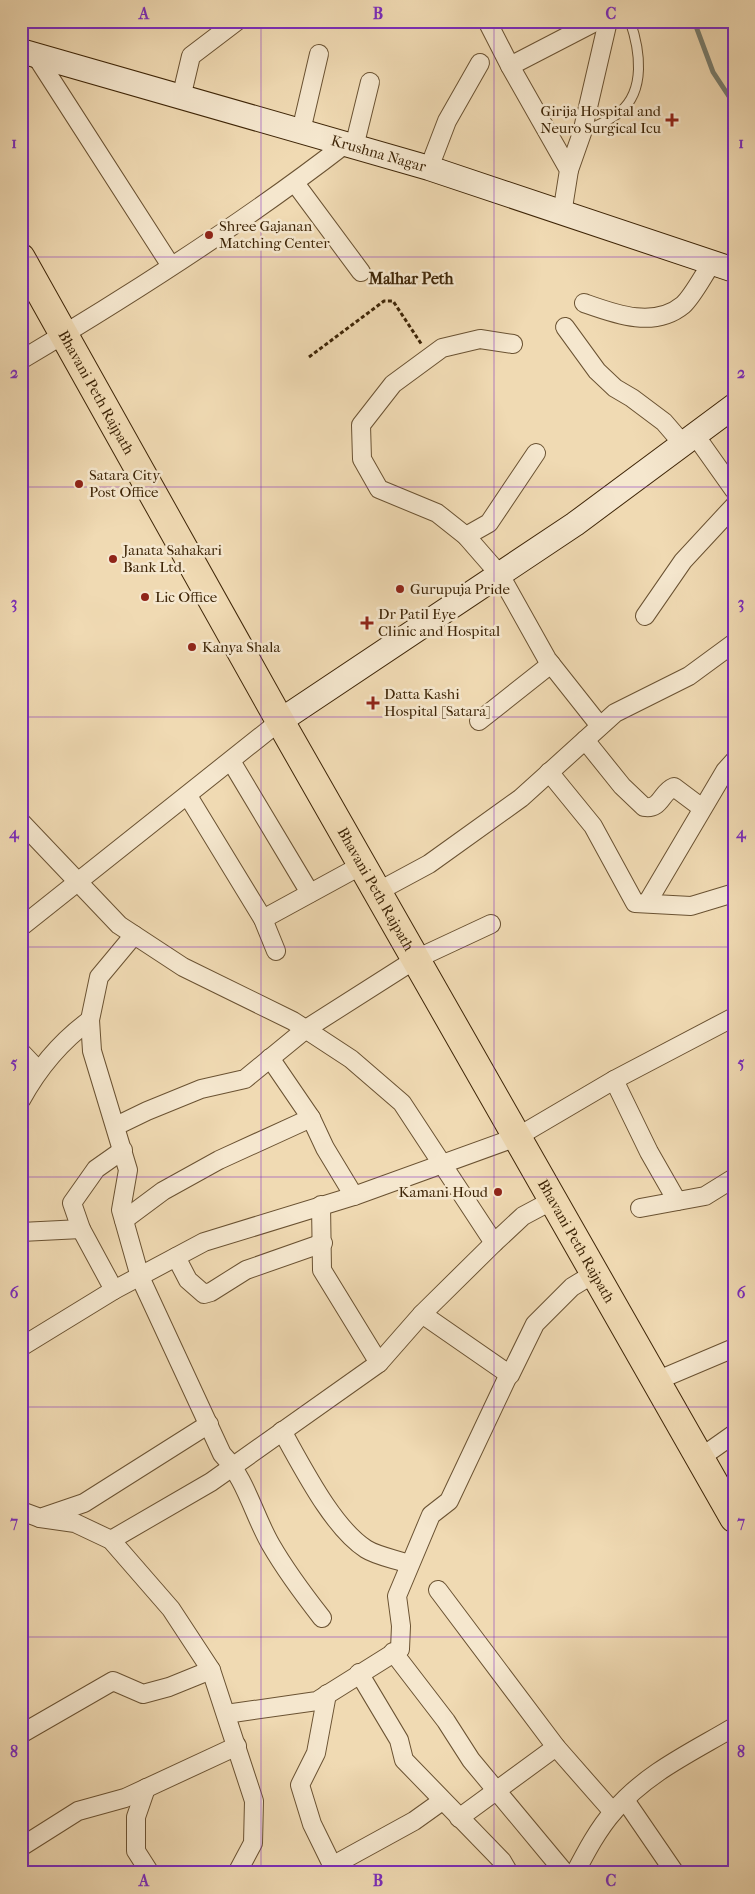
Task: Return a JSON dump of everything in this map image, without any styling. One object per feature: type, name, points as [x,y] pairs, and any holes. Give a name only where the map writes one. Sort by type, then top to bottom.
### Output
[{"type":"main road","name":"Krushna Nagar","points":[[29,54],[429,168],[562,214],[723,266]]},
{"type":"main road","name":"Bhavani Peth Rajpath","points":[[21,258],[280,721],[734,1518]]},
{"type":"main road","points":[[280,721],[575,524],[734,406]]},
{"type":"street","points":[[181,98],[191,56],[237,21]]},
{"type":"street","points":[[487,21],[510,66],[569,170]]},
{"type":"street","points":[[510,66],[597,21]]},
{"type":"street","points":[[562,214],[569,170],[582,133],[608,21]]},
{"type":"street","points":[[29,54],[172,266]]},
{"type":"street","points":[[300,131],[319,54]]},
{"type":"street","points":[[429,168],[447,121],[480,63]]},
{"type":"street","points":[[21,360],[172,266],[349,146],[370,82]]},
{"type":"street","points":[[295,183],[361,272]]},
{"type":"street","points":[[584,304],[626,317],[659,316],[684,304],[723,266]]},
{"type":"street","points":[[565,327],[596,371],[615,388],[689,439],[734,490]]},
{"type":"street","points":[[513,344],[480,339],[442,348],[393,384],[361,425],[362,459],[379,489],[437,513],[466,536],[500,575],[551,664],[600,726]]},
{"type":"street","points":[[466,536],[489,523],[536,453]]},
{"type":"street","points":[[644,616],[683,561],[734,506]]},
{"type":"street","points":[[377,892],[428,864],[521,798],[615,713],[689,676],[734,643]]},
{"type":"street","points":[[479,721],[551,664]]},
{"type":"street","points":[[21,927],[280,721]]},
{"type":"street","points":[[585,740],[622,786],[644,807],[652,808],[659,803],[670,788],[674,787],[702,808]]},
{"type":"street","points":[[231,761],[310,893]]},
{"type":"street","points":[[648,903],[724,771],[734,761]]},
{"type":"street","points":[[549,772],[593,826],[636,903],[691,906],[734,893]]},
{"type":"street","points":[[188,796],[263,919],[276,951]]},
{"type":"street","points":[[21,822],[119,925],[184,967],[306,1029],[351,1059],[402,1103],[494,1243]]},
{"type":"street","points":[[263,919],[362,865]]},
{"type":"street","points":[[116,1126],[201,1089],[245,1079],[306,1029],[416,959],[490,924]]},
{"type":"street","points":[[134,935],[100,977],[90,1020],[92,1051],[128,1170],[122,1210],[124,1220],[140,1277],[222,1454],[234,1466],[271,1545],[303,1594],[322,1618]]},
{"type":"street","points":[[21,1348],[114,1290],[204,1242],[354,1196],[442,1166],[517,1137],[614,1080],[734,1018]]},
{"type":"street","points":[[21,1100],[38,1070],[67,1036],[90,1020]]},
{"type":"street","points":[[21,1052],[38,1070]]},
{"type":"street","points":[[270,1058],[311,1118],[325,1148],[354,1196]]},
{"type":"street","points":[[614,1080],[649,1152],[677,1201]]},
{"type":"street","points":[[124,1220],[163,1191],[219,1160],[311,1118]]},
{"type":"street","points":[[114,1290],[81,1229],[72,1202],[96,1169],[122,1150]]},
{"type":"street","points":[[640,1208],[705,1196],[734,1178]]},
{"type":"street","points":[[111,1540],[211,1482],[379,1363],[422,1314],[494,1243],[523,1216],[552,1200]]},
{"type":"street","points":[[321,1205],[322,1270],[379,1363]]},
{"type":"street","points":[[21,1232],[81,1229]]},
{"type":"street","points":[[176,1257],[188,1280],[204,1294],[211,1292],[246,1270],[322,1243]]},
{"type":"street","points":[[226,1714],[317,1701],[400,1648],[401,1626],[398,1596],[430,1514],[449,1501],[509,1374],[535,1324],[572,1287],[595,1273]]},
{"type":"street","points":[[422,1314],[509,1374]]},
{"type":"street","points":[[656,1381],[734,1348]]},
{"type":"street","points":[[40,1518],[84,1503],[208,1424]]},
{"type":"street","points":[[282,1431],[334,1516],[352,1538],[367,1550],[409,1564]]},
{"type":"street","points":[[700,1458],[734,1434]]},
{"type":"street","points":[[21,1511],[40,1518],[75,1523],[111,1540],[171,1609],[211,1670],[254,1801],[253,1843],[237,1873]]},
{"type":"street","points":[[438,1590],[556,1747],[619,1806],[675,1873]]},
{"type":"street","points":[[393,1652],[446,1721],[471,1760],[565,1873]]},
{"type":"street","points":[[21,1734],[113,1681],[143,1694],[169,1687],[211,1670]]},
{"type":"street","points":[[359,1673],[399,1740],[404,1760],[502,1861],[509,1873]]},
{"type":"street","points":[[327,1694],[316,1753],[300,1786],[312,1824],[334,1870],[414,1821],[442,1800]]},
{"type":"street","points":[[575,1873],[619,1806],[669,1764],[734,1728]]},
{"type":"street","points":[[21,1847],[78,1811],[125,1798],[236,1746]]},
{"type":"street","points":[[459,1818],[556,1747]]},
{"type":"street","points":[[146,1788],[136,1817],[136,1851],[150,1873]]},
{"type":"lane","points":[[582,133],[620,112],[631,98],[637,85],[639,62],[630,21]]},
{"type":"path","points":[[310,357],[384,301],[393,301],[400,308],[430,356]]},
{"type":"waterway","points":[[694,21],[713,72],[734,104]]},
{"type":"place","name":"Girija Hospital and Neuro Surgical Icu","points":[[672,120]]},
{"type":"place","name":"Shree Gajanan Matching Center","points":[[209,235]]},
{"type":"place","name":"Satara City Post Office","points":[[79,484]]},
{"type":"place","name":"Janata Sahakari Bank Ltd.","points":[[113,559]]},
{"type":"place","name":"Gurupuja Pride","points":[[400,589]]},
{"type":"place","name":"Lic Office","points":[[145,597]]},
{"type":"place","name":"Dr Patil Eye Clinic and Hospital","points":[[367,623]]},
{"type":"place","name":"Kanya Shala","points":[[192,647]]},
{"type":"place","name":"Datta Kashi Hospital [Satara]","points":[[373,703]]},
{"type":"place","name":"Kamani Houd","points":[[498,1192]]},
{"type":"district","name":"Malhar Peth","points":[[411,278]]}]
